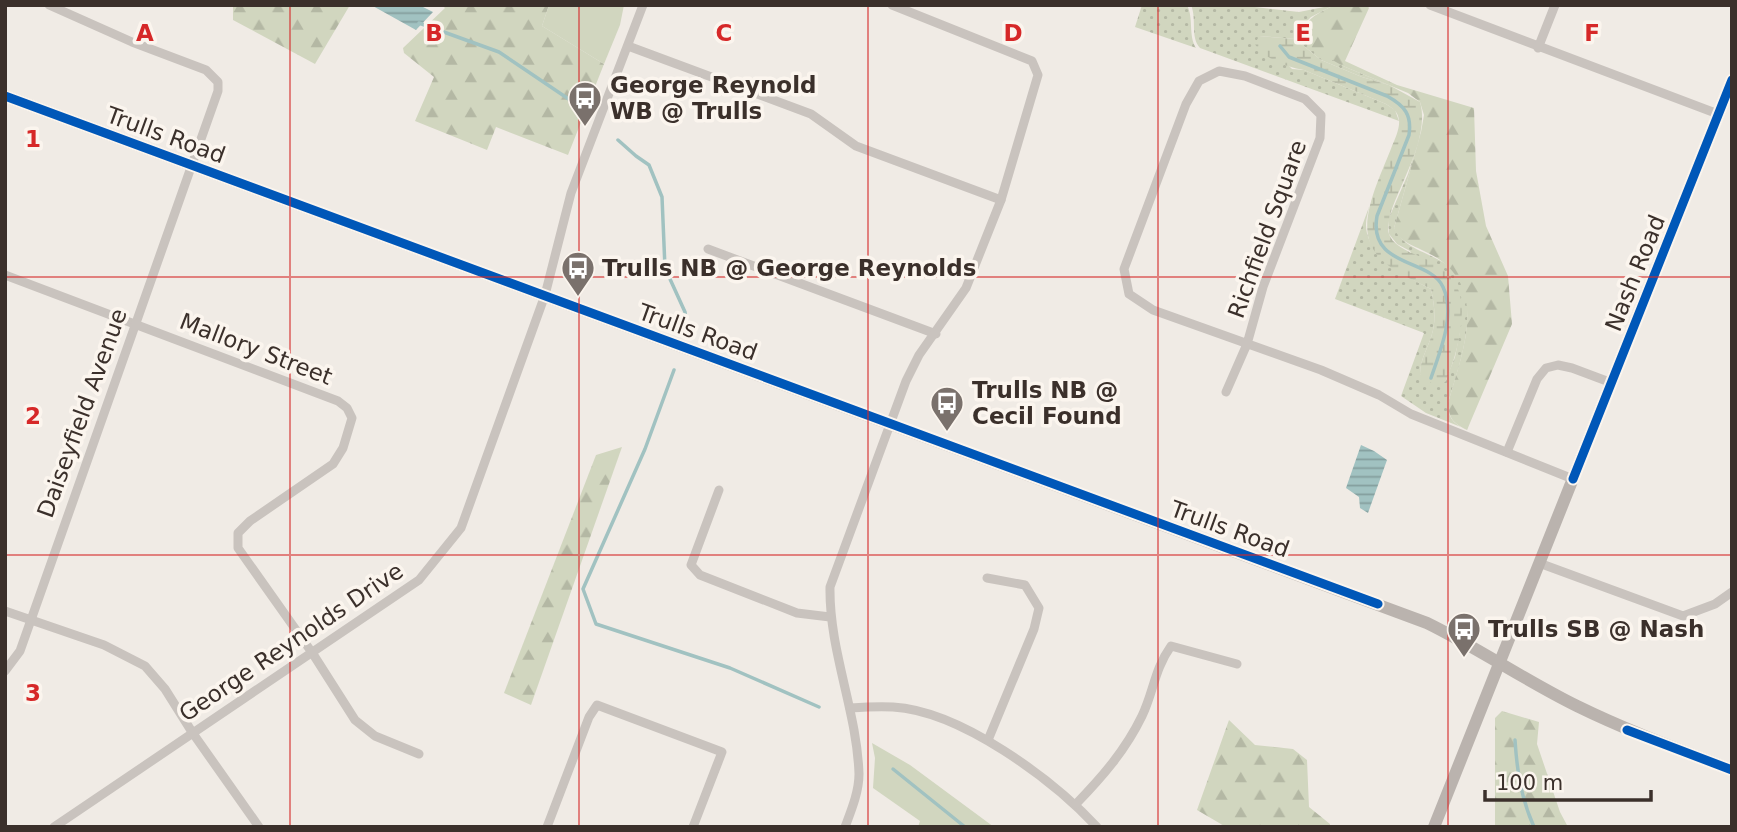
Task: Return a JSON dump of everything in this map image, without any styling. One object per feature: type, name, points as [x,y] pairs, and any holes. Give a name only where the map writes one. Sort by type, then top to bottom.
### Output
[{"type":"street","name":"Daiseyfield Avenue","points":[[5,671],[20,650],[218,91],[218,82],[213,75],[49,5]]},
{"type":"street","name":"George Reynolds Drive","points":[[54,827],[419,580],[461,528],[545,295],[571,193],[643,5]]},
{"type":"street","points":[[845,827],[859,776],[850,708],[830,617],[830,587],[906,381],[919,355],[966,288],[1001,200],[1038,75],[1032,61],[892,5]]},
{"type":"street","points":[[1430,5],[1718,114]]},
{"type":"street","points":[[1538,48],[1555,5]]},
{"type":"street","points":[[628,46],[811,114],[856,146],[1001,200]]},
{"type":"street","name":"Richfield Square","points":[[1247,344],[1263,287],[1320,138],[1321,115],[1305,99],[1245,76],[1219,71],[1199,81],[1186,104],[1124,269],[1129,294],[1153,310],[1247,344],[1321,370],[1379,395],[1411,414],[1573,479]]},
{"type":"street","name":"Nash Road","points":[[1434,827],[1732,80]]},
{"type":"street","name":"Trulls Road","points":[[5,96],[1427,623],[1574,705],[1627,730],[1732,770]]},
{"type":"street","points":[[708,249],[936,334]]},
{"type":"street","name":"Mallory Street","points":[[5,275],[338,401],[347,408],[352,418],[343,448],[333,464],[250,521],[238,533],[238,548],[313,654]]},
{"type":"street","points":[[1226,392],[1247,344]]},
{"type":"street","points":[[1507,453],[1537,379],[1546,368],[1565,366],[1612,383]]},
{"type":"street","points":[[719,490],[691,565],[700,575],[797,613],[830,617]]},
{"type":"street","points":[[1539,563],[1683,616],[1715,604],[1732,592]]},
{"type":"street","points":[[988,578],[1025,585],[1039,608],[1034,629],[988,740]]},
{"type":"street","points":[[5,611],[104,645],[145,666],[165,689],[259,827]]},
{"type":"street","points":[[1076,804],[1113,765],[1142,716],[1159,662],[1171,646],[1237,664]]},
{"type":"street","points":[[313,654],[355,720],[375,736],[419,754]]},
{"type":"street","points":[[547,827],[589,717],[597,705],[722,752],[693,827]]},
{"type":"street","points":[[850,708],[895,707],[949,720],[988,740],[1076,804],[1097,827]]},
{"type":"green space","points":[[233,5],[350,5],[315,64],[233,20]]},
{"type":"green space","points":[[442,5],[549,5],[542,26],[604,64],[568,155],[496,127],[487,150],[415,121],[434,77],[404,53],[403,48],[445,8]]},
{"type":"green space","points":[[549,5],[624,5],[620,25],[604,64],[542,26]]},
{"type":"green space","points":[[1142,5],[1187,5],[1196,48],[1135,27]]},
{"type":"green space","points":[[1191,5],[1237,5],[1299,12],[1334,5],[1306,22],[1343,66],[1389,85],[1321,60],[1295,39],[1259,36],[1292,69],[1304,70],[1386,104],[1395,110],[1399,121],[1200,48],[1195,39]]},
{"type":"green space","points":[[1334,5],[1367,5],[1369,8],[1345,61],[1397,85],[1474,108],[1476,171],[1486,226],[1508,276],[1512,324],[1467,430],[1453,420],[1448,403],[1460,362],[1467,320],[1466,300],[1460,282],[1448,266],[1404,240],[1394,228],[1421,132],[1424,115],[1420,102],[1408,93],[1343,66],[1313,49],[1302,39],[1308,22]]},
{"type":"green space","points":[[1259,36],[1295,39],[1321,60],[1389,85],[1420,102],[1422,119],[1414,157],[1388,223],[1389,234],[1396,244],[1444,270],[1458,289],[1461,299],[1461,323],[1453,362],[1445,382],[1431,383],[1420,374],[1434,325],[1431,289],[1397,272],[1382,260],[1371,245],[1368,234],[1369,209],[1397,133],[1397,114],[1386,104],[1270,58],[1255,44]]},
{"type":"green space","points":[[1421,132],[1394,228],[1404,241],[1451,268],[1461,281],[1468,315],[1466,334],[1448,403],[1451,417],[1461,427],[1426,413],[1401,396],[1424,333],[1335,299],[1369,207],[1366,224],[1372,246],[1389,264],[1431,289],[1434,325],[1420,374],[1445,382],[1455,357],[1460,331],[1410,251],[1397,244],[1389,234],[1388,220],[1408,174]]},
{"type":"green space","points":[[622,447],[531,705],[504,693],[596,455]]},
{"type":"green space","points":[[1502,711],[1539,722],[1537,744],[1560,812],[1568,827],[1495,827],[1495,718]]},
{"type":"green space","points":[[1229,720],[1255,745],[1293,749],[1307,760],[1309,807],[1330,824],[1330,827],[1226,827],[1197,810]]},
{"type":"green space","points":[[872,743],[910,765],[994,827],[918,827],[920,821],[873,788],[875,758]]},
{"type":"water","points":[[371,5],[419,5],[433,12],[416,30]]},
{"type":"water","points":[[1361,445],[1387,460],[1368,513],[1360,508],[1359,497],[1346,488]]},
{"type":"waterway","points":[[419,23],[499,52],[576,104]]},
{"type":"waterway","points":[[1280,46],[1289,57],[1387,96],[1406,112],[1409,135],[1377,216],[1377,233],[1390,254],[1426,271],[1443,287],[1447,298],[1447,321],[1431,378]]},
{"type":"waterway","points":[[618,140],[649,165],[662,197],[665,268],[685,312],[688,332]]},
{"type":"waterway","points":[[674,370],[645,449],[583,589],[596,624],[730,668],[819,707]]},
{"type":"waterway","points":[[1515,740],[1520,784],[1534,827]]},
{"type":"waterway","points":[[893,769],[965,827]]},
{"type":"cycle path","points":[[1573,479],[1732,80]]},
{"type":"cycle path","points":[[5,96],[1378,604]]},
{"type":"cycle path","points":[[1627,730],[1732,770]]},
{"type":"place","name":"George Reynold WB @ Trulls","points":[[585,128]]},
{"type":"place","name":"Trulls NB @ George Reynolds","points":[[578,298]]},
{"type":"place","name":"Trulls NB @ Cecil Found","points":[[947,433]]},
{"type":"place","name":"Trulls SB @ Nash","points":[[1464,659]]}]
